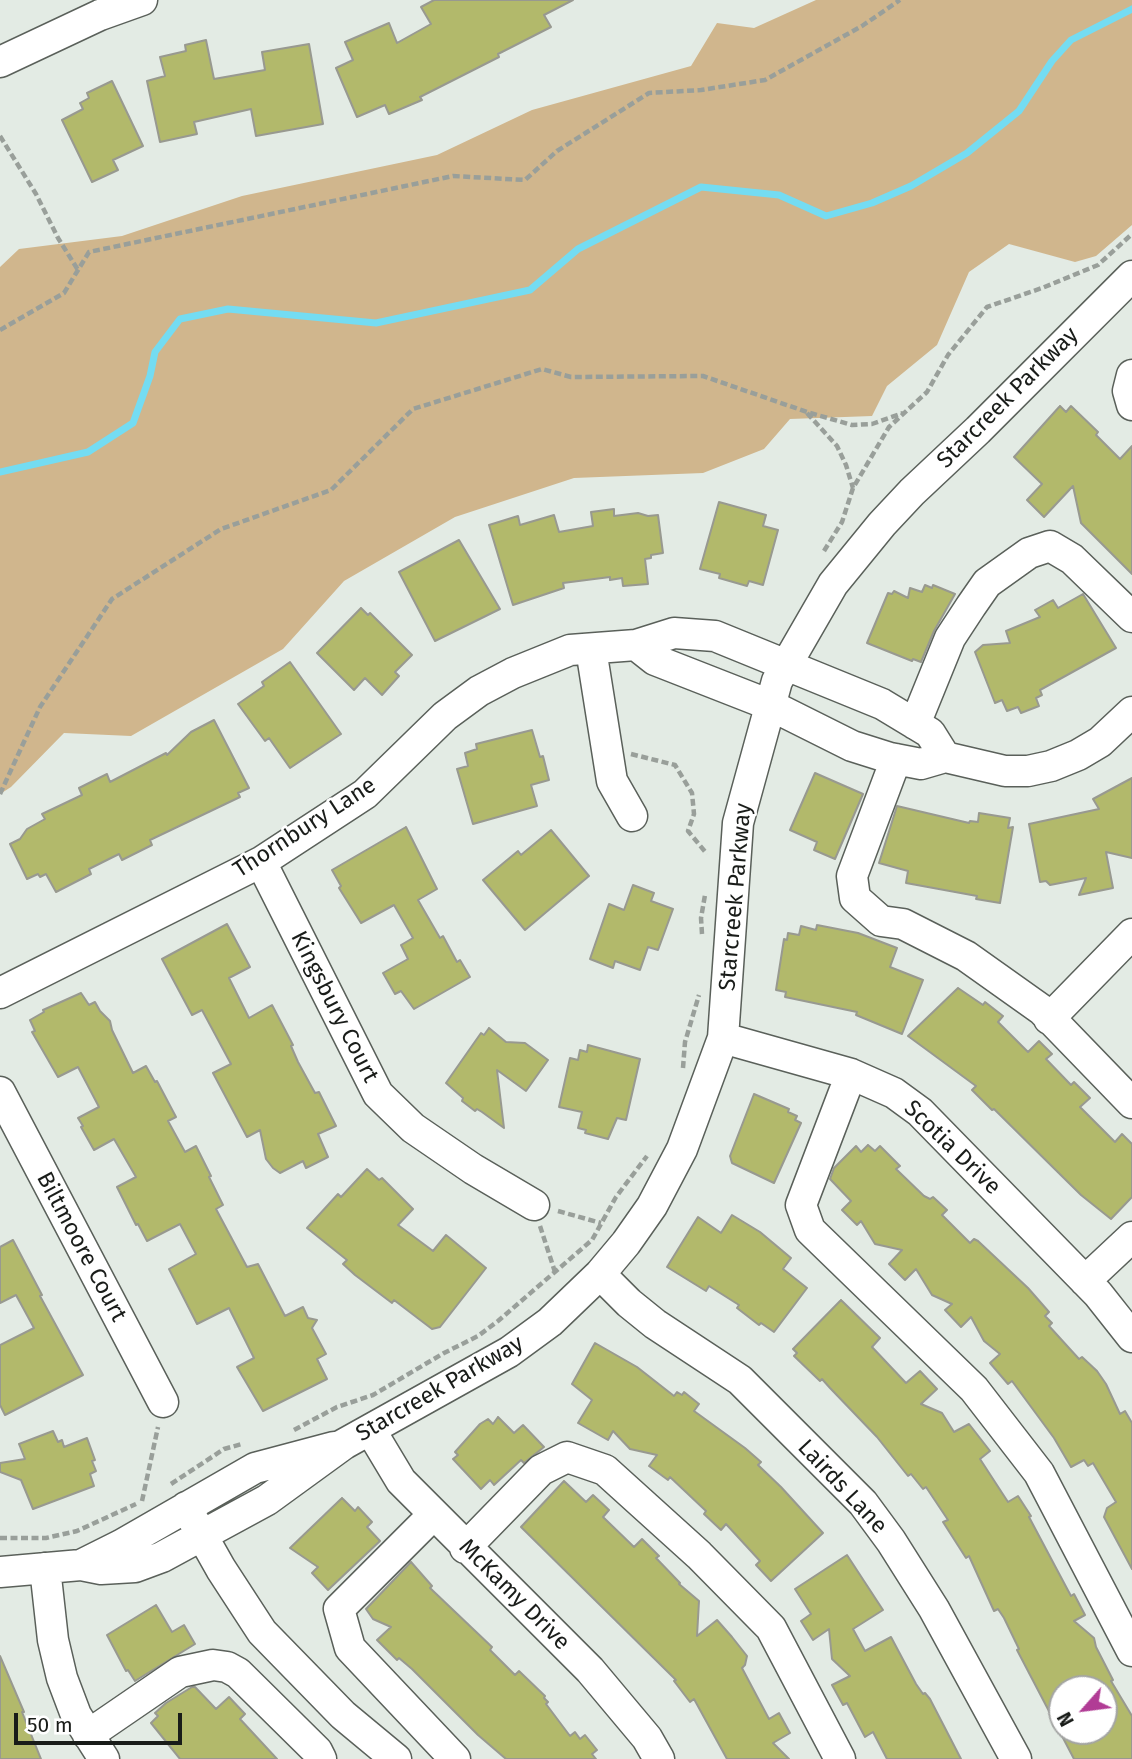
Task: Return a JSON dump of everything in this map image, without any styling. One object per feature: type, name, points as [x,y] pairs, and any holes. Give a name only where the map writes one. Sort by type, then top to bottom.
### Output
[{"type":"street","points":[[1,59],[100,15],[142,0]]},
{"type":"street","name":"Starcreek Parkway","points":[[0,1572],[81,1565],[101,1569],[135,1567],[162,1557],[267,1500],[344,1444],[509,1352],[550,1322],[600,1274],[652,1206],[682,1149],[723,1038],[738,823],[777,681],[833,584],[882,524],[1132,276]]},
{"type":"street","points":[[1132,375],[1128,391],[1132,404]]},
{"type":"street","points":[[915,724],[950,638],[971,606],[987,583],[1029,553],[1050,545],[1072,559],[1132,617]]},
{"type":"street","name":"Thornbury Lane","points":[[0,993],[261,862],[365,794],[445,716],[480,691],[513,673],[570,650],[636,645],[674,633],[715,636],[882,704],[930,733],[945,757]]},
{"type":"street","points":[[636,645],[655,660],[770,705],[852,746],[921,764],[945,757],[1005,771],[1028,771],[1051,766],[1100,742],[1132,712]]},
{"type":"street","points":[[591,649],[612,781],[632,816]]},
{"type":"street","points":[[896,759],[852,876],[855,898],[881,921],[903,923],[966,956],[1042,1010],[1132,1103]]},
{"type":"street","name":"Kingsbury Court","points":[[261,862],[379,1094],[413,1128],[473,1169],[534,1205]]},
{"type":"street","points":[[1049,1018],[1132,934]]},
{"type":"street","name":"Scotia Drive","points":[[723,1038],[851,1074],[894,1093],[920,1112],[1085,1281],[1132,1337]]},
{"type":"street","points":[[851,1074],[801,1205],[810,1230],[974,1389],[1039,1473],[1132,1651]]},
{"type":"street","name":"Biltmoore Court","points":[[0,1092],[163,1402]]},
{"type":"street","points":[[1085,1281],[1132,1237]]},
{"type":"street","name":"Lairds Lane","points":[[600,1274],[655,1324],[740,1380],[863,1503],[891,1541],[934,1609],[1016,1759]]},
{"type":"street","name":"McKamy Drive","points":[[371,1431],[401,1481],[619,1702],[647,1738],[659,1759]]},
{"type":"street","name":"Starcreek Parkway","points":[[81,1565],[255,1468],[344,1444]]},
{"type":"street","points":[[465,1548],[541,1471],[567,1457],[605,1470],[699,1555],[771,1628],[839,1759]]},
{"type":"street","points":[[186,1507],[262,1632],[343,1716],[396,1759]]},
{"type":"street","points":[[433,1515],[339,1609],[350,1648],[455,1759]]},
{"type":"street","points":[[45,1568],[52,1640],[62,1678],[76,1715],[96,1747],[180,1672],[213,1665],[227,1667],[238,1673],[317,1751],[321,1759]]},
{"type":"street","points":[[343,1716],[366,1759]]},
{"type":"path","points":[[0,330],[64,293],[89,252],[453,176],[525,180],[557,151],[649,93],[701,90],[765,80],[862,26],[900,0]]},
{"type":"path","points":[[0,136],[78,270]]},
{"type":"path","points":[[820,557],[842,523],[853,488],[888,427],[927,392],[948,355],[987,307],[1098,265],[1132,234]]},
{"type":"path","points":[[0,794],[40,707],[112,598],[221,529],[331,491],[413,410],[542,369],[570,377],[703,376],[852,425],[872,424],[902,413]]},
{"type":"path","points":[[807,412],[837,446],[853,488]]},
{"type":"path","points":[[627,742],[629,754],[675,765],[692,793],[694,814],[688,831],[707,854]]},
{"type":"path","points":[[708,844],[709,865]]},
{"type":"path","points":[[703,941],[701,918],[705,892]]},
{"type":"path","points":[[682,1079],[685,1042],[702,986]]},
{"type":"path","points":[[288,1433],[337,1407],[373,1395],[478,1336],[592,1240],[616,1197],[652,1149]]},
{"type":"path","points":[[534,1205],[601,1223]]},
{"type":"path","points":[[534,1205],[555,1272]]},
{"type":"path","points":[[142,1501],[163,1402]]},
{"type":"path","points":[[161,1491],[224,1449],[250,1443]]},
{"type":"path","points":[[0,1538],[46,1538],[77,1531],[152,1497]]},
{"type":"shaded area","points":[[816,0],[1132,0],[1132,225],[1096,256],[1075,262],[1009,244],[969,272],[937,345],[887,386],[872,416],[790,419],[764,449],[703,473],[574,478],[455,517],[344,581],[283,649],[131,736],[64,733],[11,787],[0,794],[0,267],[19,249],[122,236],[242,196],[437,155],[532,110],[691,66],[717,23],[754,28]]},
{"type":"building","points":[[434,0],[573,0],[544,15],[551,27],[420,97],[422,100],[389,114],[385,105],[357,117],[336,68],[353,60],[345,42],[389,23],[397,43],[431,24],[421,7]]},
{"type":"building","points":[[206,40],[214,79],[265,70],[262,52],[309,44],[323,124],[256,136],[251,109],[194,122],[197,134],[160,142],[147,81],[165,76],[160,57],[186,51],[185,45]]},
{"type":"building","points":[[112,81],[143,146],[113,160],[118,170],[92,182],[62,120],[83,109],[80,103],[89,98],[87,93]]},
{"type":"building","points":[[1060,406],[1066,412],[1071,406],[1098,432],[1096,435],[1120,459],[1132,446],[1132,574],[1081,523],[1073,486],[1044,517],[1027,500],[1042,484],[1014,457]]},
{"type":"building","points":[[719,502],[766,515],[763,526],[778,530],[763,585],[749,581],[747,586],[719,578],[720,574],[700,569]]},
{"type":"building","points":[[614,509],[614,516],[638,513],[658,515],[663,553],[645,559],[648,584],[623,586],[622,578],[610,580],[610,577],[563,583],[564,588],[513,605],[489,525],[518,516],[520,525],[554,515],[559,532],[593,526],[591,512]]},
{"type":"building","points":[[459,540],[500,609],[435,641],[399,572]]},
{"type":"building","points":[[925,585],[932,588],[933,585],[955,594],[934,631],[921,662],[867,643],[888,593],[892,594],[894,591],[908,598],[910,588],[922,592]]},
{"type":"building","points":[[1083,594],[1116,648],[1040,690],[1042,695],[1036,698],[1039,706],[1021,713],[1018,707],[1007,711],[1002,700],[995,703],[975,652],[983,645],[1010,643],[1006,631],[1040,617],[1035,610],[1053,600],[1058,608]]},
{"type":"building","points":[[361,608],[368,615],[370,613],[412,655],[395,672],[399,676],[382,695],[365,678],[354,690],[317,653]]},
{"type":"building","points":[[290,662],[341,734],[290,768],[269,738],[265,741],[238,704],[264,686],[262,682]]},
{"type":"building","points":[[214,720],[249,788],[238,793],[240,797],[150,840],[152,845],[122,860],[119,854],[89,869],[91,874],[56,892],[46,874],[27,879],[10,844],[20,839],[27,829],[45,819],[42,814],[82,795],[79,788],[107,774],[110,782],[166,753],[167,755],[191,732]]},
{"type":"building","points":[[532,730],[549,780],[531,785],[537,806],[473,824],[457,769],[468,766],[465,753],[477,749],[476,744]]},
{"type":"building","points":[[815,773],[863,794],[835,859],[814,850],[817,842],[790,830]]},
{"type":"building","points":[[1132,778],[1132,858],[1106,852],[1113,888],[1079,895],[1086,878],[1050,885],[1046,881],[1040,882],[1029,824],[1099,809],[1093,799]]},
{"type":"building","points":[[897,806],[969,823],[978,822],[979,813],[1010,818],[1008,828],[1013,827],[1000,903],[906,883],[908,871],[879,863]]},
{"type":"building","points":[[406,827],[437,889],[418,900],[440,938],[443,936],[457,962],[460,960],[470,977],[414,1009],[401,991],[395,994],[383,973],[408,959],[401,945],[413,938],[394,905],[361,923],[339,888],[341,886],[332,870]]},
{"type":"building","points":[[551,830],[589,876],[525,930],[483,880],[518,851],[521,855]]},
{"type":"building","points":[[633,885],[654,893],[651,901],[673,909],[658,950],[648,947],[640,970],[615,961],[613,968],[590,959],[609,904],[624,910]]},
{"type":"building","points":[[227,924],[250,967],[229,978],[249,1018],[272,1005],[293,1045],[291,1046],[298,1062],[315,1093],[319,1092],[336,1126],[318,1134],[328,1157],[306,1168],[303,1161],[280,1173],[266,1159],[260,1130],[247,1137],[213,1073],[231,1064],[202,1010],[192,1015],[162,959]]},
{"type":"building","points":[[817,925],[858,933],[897,948],[890,967],[923,980],[902,1034],[856,1015],[857,1012],[785,997],[786,992],[776,990],[784,939],[787,940],[788,933],[799,935],[801,926],[816,930]]},
{"type":"building","points":[[958,988],[983,1005],[985,1002],[1003,1016],[998,1022],[1028,1052],[1039,1041],[1052,1054],[1046,1059],[1071,1085],[1074,1082],[1090,1098],[1080,1107],[1115,1142],[1122,1134],[1132,1144],[1132,1197],[1111,1219],[1081,1195],[994,1109],[992,1110],[972,1090],[976,1086],[908,1036]]},
{"type":"building","points":[[81,993],[89,1005],[95,1002],[110,1021],[133,1073],[146,1066],[155,1082],[157,1081],[176,1117],[168,1121],[185,1152],[196,1146],[223,1205],[216,1209],[247,1267],[258,1264],[285,1316],[303,1307],[308,1318],[317,1320],[312,1328],[326,1354],[317,1359],[327,1379],[263,1411],[237,1367],[254,1358],[229,1308],[197,1324],[169,1269],[196,1254],[180,1224],[147,1241],[117,1187],[136,1177],[114,1139],[94,1150],[81,1127],[83,1126],[78,1118],[99,1107],[78,1067],[58,1077],[32,1032],[35,1031],[30,1020],[44,1012],[43,1010]]},
{"type":"building","points":[[489,1028],[506,1042],[525,1043],[548,1060],[526,1091],[497,1070],[504,1128],[462,1101],[463,1098],[446,1083],[481,1033],[484,1035]]},
{"type":"building","points":[[588,1045],[640,1059],[626,1120],[617,1118],[608,1139],[585,1133],[586,1130],[578,1128],[582,1112],[559,1107],[570,1058],[578,1060],[580,1050],[587,1052]]},
{"type":"building","points":[[754,1094],[789,1109],[788,1112],[797,1116],[795,1120],[801,1123],[774,1183],[732,1163],[730,1156]]},
{"type":"building","points":[[868,1145],[875,1151],[880,1146],[900,1166],[896,1169],[924,1196],[930,1199],[933,1197],[947,1210],[942,1215],[970,1243],[974,1239],[978,1241],[1028,1288],[1049,1312],[1045,1316],[1052,1323],[1049,1326],[1079,1359],[1082,1357],[1097,1371],[1120,1414],[1125,1411],[1132,1423],[1132,1569],[1104,1517],[1107,1508],[1116,1502],[1093,1463],[1088,1466],[1084,1460],[1071,1467],[1054,1438],[1012,1381],[1008,1384],[990,1363],[1000,1354],[984,1341],[971,1317],[961,1327],[945,1310],[952,1304],[932,1295],[916,1269],[905,1280],[889,1264],[902,1250],[875,1244],[861,1221],[857,1225],[842,1210],[851,1201],[830,1179],[834,1168],[856,1146],[861,1152]]},
{"type":"building","points":[[367,1169],[379,1180],[382,1178],[413,1209],[398,1225],[433,1251],[446,1235],[486,1268],[440,1327],[432,1329],[394,1300],[392,1303],[355,1275],[343,1264],[347,1260],[307,1228],[338,1194],[341,1197]]},
{"type":"building","points":[[732,1215],[760,1232],[791,1258],[783,1269],[807,1288],[774,1332],[761,1323],[759,1325],[737,1308],[739,1305],[709,1286],[706,1291],[667,1267],[698,1217],[721,1233]]},
{"type":"building","points":[[13,1240],[83,1375],[5,1415],[0,1405],[0,1345],[34,1328],[16,1295],[0,1303],[0,1247]]},
{"type":"building","points":[[841,1300],[880,1338],[872,1347],[906,1383],[920,1371],[937,1389],[921,1404],[942,1413],[954,1432],[969,1424],[990,1451],[980,1459],[1008,1502],[1018,1496],[1031,1516],[1029,1517],[1071,1596],[1074,1594],[1085,1615],[1074,1621],[1094,1638],[1110,1675],[1048,1675],[1048,1709],[1017,1650],[1019,1649],[1004,1618],[998,1609],[994,1611],[969,1556],[966,1558],[943,1522],[948,1520],[926,1487],[923,1489],[911,1474],[908,1476],[877,1437],[822,1379],[820,1381],[794,1356],[797,1353],[793,1349]]},
{"type":"building","points":[[595,1343],[637,1367],[674,1396],[677,1392],[682,1395],[684,1392],[699,1404],[694,1411],[761,1462],[758,1465],[823,1533],[771,1581],[756,1565],[760,1561],[726,1524],[721,1530],[704,1514],[706,1511],[670,1477],[668,1480],[649,1466],[657,1455],[630,1449],[613,1431],[608,1440],[578,1423],[592,1400],[572,1384]]},
{"type":"building","points":[[498,1417],[514,1433],[523,1425],[544,1447],[524,1463],[521,1460],[494,1485],[490,1480],[481,1489],[453,1459],[458,1455],[455,1452],[480,1424],[488,1419],[493,1424]]},
{"type":"building","points":[[53,1431],[58,1442],[62,1440],[64,1447],[87,1438],[95,1460],[92,1461],[96,1471],[90,1474],[94,1486],[33,1509],[21,1480],[0,1472],[0,1463],[25,1459],[19,1444]]},
{"type":"building","points":[[564,1481],[586,1502],[593,1495],[609,1510],[603,1517],[634,1547],[642,1539],[659,1556],[656,1558],[679,1584],[699,1601],[697,1636],[717,1620],[732,1637],[747,1656],[742,1668],[769,1719],[779,1713],[790,1733],[773,1743],[789,1759],[727,1759],[694,1699],[690,1702],[674,1681],[676,1680],[521,1527]]},
{"type":"building","points":[[342,1498],[355,1511],[358,1507],[372,1522],[367,1527],[380,1541],[328,1590],[312,1573],[318,1567],[290,1548]]},
{"type":"building","points":[[847,1555],[883,1610],[853,1629],[865,1651],[891,1637],[916,1684],[930,1699],[961,1759],[887,1759],[873,1732],[865,1737],[847,1703],[843,1705],[832,1685],[850,1676],[832,1659],[829,1629],[813,1640],[801,1621],[811,1614],[795,1589]]},
{"type":"building","points":[[411,1562],[432,1586],[430,1588],[492,1647],[490,1650],[515,1675],[519,1671],[545,1696],[548,1702],[546,1704],[570,1736],[575,1732],[580,1739],[585,1735],[597,1750],[592,1754],[596,1759],[506,1759],[412,1669],[399,1658],[397,1660],[377,1640],[391,1627],[373,1619],[366,1609]]},
{"type":"building","points":[[156,1605],[172,1632],[184,1625],[195,1644],[135,1681],[128,1670],[126,1671],[107,1635]]},
{"type":"building","points":[[0,1656],[24,1712],[41,1759],[0,1759]]},
{"type":"building","points":[[192,1687],[216,1709],[229,1697],[245,1714],[240,1719],[277,1759],[180,1759],[151,1723],[158,1716],[155,1713],[166,1703]]},
{"type":"building","points":[[1118,1693],[1132,1716],[1132,1759],[1074,1759],[1067,1745],[1118,1745]]},
{"type":"waterway","points":[[0,472],[88,452],[133,423],[150,376],[155,352],[180,319],[228,309],[376,323],[530,290],[578,249],[701,187],[779,195],[826,216],[872,203],[911,186],[967,153],[1019,111],[1052,61],[1071,40],[1132,9]]}]
